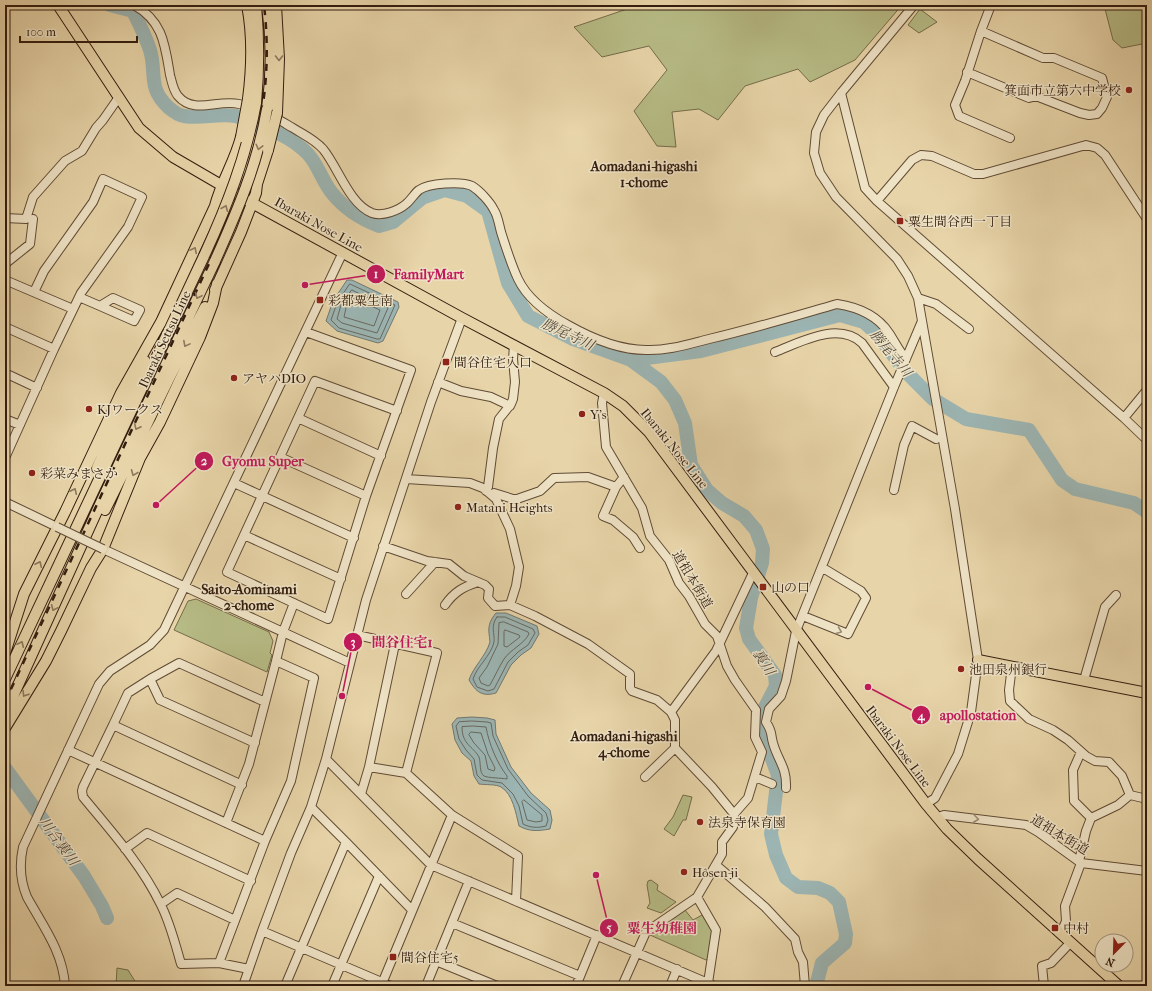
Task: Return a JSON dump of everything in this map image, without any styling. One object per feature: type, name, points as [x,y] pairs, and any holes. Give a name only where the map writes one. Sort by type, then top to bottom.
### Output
[{"type":"main road","name":"Ibaraki Nose Line","points":[[58,5],[139,128],[173,156],[252,203],[462,318],[604,393],[623,406],[649,432],[926,804],[978,859],[1119,986]]},
{"type":"main road","points":[[52,579],[52,573],[161,322],[206,225],[235,157],[252,101],[251,39],[247,5]]},
{"type":"main road","name":"Ibaraki Settsu Line","points":[[5,679],[204,256],[226,205],[240,167],[250,133],[252,101],[259,63],[256,5]]},
{"type":"main road","name":"Ibaraki Settsu Line","points":[[7,721],[64,585],[102,500],[215,261],[237,211],[251,173],[262,134],[267,109],[271,70],[271,41],[267,5]]},
{"type":"main road","points":[[64,585],[74,570],[136,447],[175,365],[217,284],[236,244],[252,203],[268,150],[277,113],[279,59],[276,5]]},
{"type":"main road","points":[[7,721],[52,649],[91,568],[103,549],[136,469],[200,337],[213,303],[217,284]]},
{"type":"main road","points":[[5,653],[24,594],[121,393],[161,322]]},
{"type":"main road","points":[[978,660],[1147,693]]},
{"type":"street","points":[[134,5],[154,20],[161,32],[166,49],[172,83],[175,92],[181,99],[195,106],[227,103],[241,104],[282,121],[315,141],[324,152],[347,189],[362,207],[372,213],[379,215],[391,212],[404,206],[421,189],[441,184],[459,182],[473,187],[484,196],[495,210],[512,264],[520,282],[534,300],[551,316],[573,328],[609,344],[646,350],[676,347],[750,330],[837,304],[851,306],[876,319],[888,331],[898,350],[906,359]]},
{"type":"street","points":[[914,5],[824,115],[816,132],[814,153],[820,173],[836,197],[897,259],[908,276],[918,298],[955,509],[978,660],[971,712],[958,754],[935,798],[926,804]]},
{"type":"street","points":[[991,5],[965,81],[955,105],[959,116],[1010,138]]},
{"type":"street","points":[[967,72],[1029,98],[1036,96],[1080,113],[1090,115],[1096,114],[1102,108],[1107,97],[1102,78],[1054,58],[1043,58],[981,31]]},
{"type":"street","points":[[841,93],[865,188],[877,201],[1124,418],[1147,440]]},
{"type":"street","points":[[5,218],[26,219],[33,197],[65,162],[82,151],[96,128],[119,97]]},
{"type":"street","points":[[877,201],[912,160],[922,155],[932,156],[974,174],[983,174],[1086,145],[1097,148],[1105,155],[1147,219]]},
{"type":"street","points":[[5,458],[79,297],[128,227],[142,197],[103,179],[93,202],[44,271],[34,292]]},
{"type":"street","points":[[5,264],[30,244],[34,219]]},
{"type":"street","points":[[65,986],[64,972],[59,953],[27,897],[22,885],[20,866],[23,847],[99,684],[110,671],[150,644],[164,630],[343,252]]},
{"type":"street","points":[[5,280],[73,309]]},
{"type":"street","points":[[79,297],[100,306]]},
{"type":"street","points":[[918,298],[936,304],[969,329]]},
{"type":"street","points":[[243,986],[291,852],[311,807],[326,759],[366,600],[438,382],[462,318]]},
{"type":"street","points":[[786,788],[786,776],[773,742],[771,730],[766,722],[769,709],[781,696],[786,681],[796,631],[823,568],[894,387],[922,321]]},
{"type":"street","points":[[5,327],[54,349]]},
{"type":"street","points":[[306,332],[411,370],[397,411],[381,456],[366,496],[328,619],[227,572],[315,381],[397,411]]},
{"type":"street","points":[[775,352],[812,337],[831,333],[848,334],[856,337],[862,343],[894,387]]},
{"type":"street","points":[[489,493],[488,487],[493,448],[499,419],[510,406],[513,399],[515,382],[513,359],[514,345]]},
{"type":"street","points":[[5,372],[37,388]]},
{"type":"street","points":[[438,382],[461,391],[491,397],[510,406]]},
{"type":"street","points":[[1124,418],[1147,390]]},
{"type":"street","name":"道祖本街道","points":[[604,393],[602,403],[606,447],[642,508],[650,536],[669,560],[679,583],[689,596],[705,624],[717,636],[735,680],[756,710],[755,737],[762,752],[754,777]]},
{"type":"street","points":[[298,418],[381,456]]},
{"type":"street","points":[[5,419],[20,426]]},
{"type":"street","points":[[894,490],[904,445],[912,426],[936,439]]},
{"type":"street","points":[[280,457],[366,496]]},
{"type":"street","points":[[489,493],[517,499],[540,491],[554,478],[588,477],[616,487]]},
{"type":"street","points":[[624,477],[616,487],[603,516],[613,520],[633,537],[640,548]]},
{"type":"street","points":[[406,479],[470,483],[489,493],[496,499],[510,529],[519,567],[516,586],[510,605]]},
{"type":"street","points":[[234,483],[354,538]]},
{"type":"street","points":[[5,502],[350,663]]},
{"type":"street","points":[[244,535],[341,579]]},
{"type":"street","points":[[383,546],[427,561],[449,564],[464,576],[485,585],[489,589],[488,598],[495,606],[510,605],[535,616],[588,644],[630,674],[630,688],[632,691],[657,700],[671,712],[675,720],[675,748],[712,787],[734,814]]},
{"type":"street","points":[[406,594],[435,562]]},
{"type":"street","points":[[803,616],[848,634],[866,598],[861,591],[823,568]]},
{"type":"street","points":[[671,712],[721,643],[753,573]]},
{"type":"street","points":[[445,605],[461,588],[478,582]]},
{"type":"street","points":[[1084,680],[1105,607],[1116,595]]},
{"type":"street","points":[[226,823],[250,764],[283,632],[294,603]]},
{"type":"street","points":[[358,635],[437,653],[406,773]]},
{"type":"street","points":[[361,794],[369,767],[395,644]]},
{"type":"street","points":[[219,963],[265,841],[291,781],[314,678],[276,661]]},
{"type":"street","points":[[249,969],[219,963],[181,964],[172,932],[161,904],[125,849],[83,797],[82,790],[128,693],[179,663],[265,702]]},
{"type":"street","points":[[1012,666],[1009,690],[1010,700],[1029,719],[1054,730],[1081,752],[1095,761],[1109,762],[1122,776],[1130,795]]},
{"type":"street","points":[[150,679],[160,700],[255,743]]},
{"type":"street","points":[[755,725],[766,722]]},
{"type":"street","points":[[113,725],[242,785]]},
{"type":"street","points":[[645,777],[675,748]]},
{"type":"street","points":[[68,750],[265,841]]},
{"type":"street","points":[[1081,752],[1073,770],[1074,801],[1091,818]]},
{"type":"street","points":[[326,759],[431,865],[712,984],[716,930],[697,897]]},
{"type":"street","points":[[369,767],[406,773],[452,815],[518,856],[516,901]]},
{"type":"street","points":[[622,986],[646,932],[697,897],[722,854],[722,842],[733,827],[734,814],[748,798],[754,777],[772,784]]},
{"type":"street","points":[[1130,795],[1147,800]]},
{"type":"street","points":[[1061,933],[1066,921],[1065,906],[1080,862],[1086,831],[1091,818],[1118,805],[1130,795]]},
{"type":"street","points":[[311,807],[412,910]]},
{"type":"street","points":[[382,984],[452,815]]},
{"type":"street","name":"道祖本街道","points":[[938,818],[944,815],[1026,825],[1080,862],[1147,871]]},
{"type":"street","points":[[125,849],[147,833],[251,881]]},
{"type":"street","points":[[285,986],[346,842]]},
{"type":"street","points":[[716,865],[765,907],[795,939],[798,952],[804,962],[805,986]]},
{"type":"street","points":[[332,986],[378,876]]},
{"type":"street","points":[[426,986],[469,881]]},
{"type":"street","points":[[161,904],[177,893],[235,920]]},
{"type":"street","points":[[452,923],[580,976]]},
{"type":"street","points":[[262,931],[382,984],[391,986]]},
{"type":"street","points":[[576,986],[597,935]]},
{"type":"street","points":[[1044,986],[1042,966],[1051,963],[1071,942]]},
{"type":"street","points":[[436,961],[497,986]]},
{"type":"street","points":[[670,986],[677,969]]},
{"type":"green space","points":[[632,5],[902,5],[855,60],[810,82],[798,69],[745,86],[718,120],[699,109],[672,112],[676,147],[657,146],[634,111],[667,70],[649,46],[602,57],[574,27],[630,8]]},
{"type":"green space","points":[[1104,5],[1147,5],[1147,43],[1122,48],[1113,40]]},
{"type":"green space","points":[[920,9],[937,22],[919,33],[908,25]]},
{"type":"green space","points":[[196,599],[269,632],[273,641],[270,653],[272,655],[267,672],[174,630],[188,601]]},
{"type":"green space","points":[[683,795],[692,797],[686,820],[683,820],[674,836],[664,829],[673,817]]},
{"type":"green space","points":[[651,880],[658,885],[657,890],[676,902],[661,913],[647,908],[650,903],[647,885],[648,881]]},
{"type":"green space","points":[[685,910],[693,920],[702,915],[712,931],[709,958],[706,960],[650,935]]},
{"type":"green space","points":[[117,968],[128,970],[138,986],[116,986]]},
{"type":"water","points":[[347,280],[352,280],[398,302],[399,307],[383,341],[378,343],[337,331],[326,321],[333,301]]},
{"type":"water","points":[[496,613],[506,613],[537,626],[539,634],[531,648],[511,665],[496,693],[483,694],[474,688],[469,680],[488,647],[490,642],[489,625]]},
{"type":"water","points":[[472,717],[495,720],[496,734],[511,767],[531,793],[550,810],[552,820],[550,829],[534,830],[519,826],[511,799],[505,790],[496,785],[479,784],[474,776],[471,761],[462,753],[455,740],[452,724],[457,718]]},
{"type":"waterway","name":"勝尾寺川","points":[[110,5],[133,11],[150,50],[157,93],[168,107],[177,114],[190,117],[223,115],[236,116],[265,127],[292,141],[308,154],[337,198],[347,208],[366,220],[379,226],[393,222],[422,198],[445,190],[467,196],[488,211],[508,283],[528,316],[573,339],[631,360],[701,351],[840,315],[864,322],[878,335],[906,372],[933,399],[966,419],[1029,430],[1062,480],[1075,489],[1134,503],[1147,512]]},
{"type":"waterway","name":"裏川","points":[[631,360],[661,382],[675,400],[685,423],[691,465],[707,490],[722,503],[744,516],[756,530],[763,549],[762,563],[751,598],[746,628],[749,639],[775,675],[776,686],[762,713],[760,727],[778,775],[771,834],[776,855],[786,878],[798,887],[818,888],[830,893],[839,902],[846,934],[845,943],[822,963],[816,986]]},
{"type":"waterway","name":"川合裏川","points":[[5,768],[84,876],[102,906],[107,918]]},
{"type":"railway","points":[[5,702],[221,238],[244,181],[253,153],[264,96],[266,67],[264,5]]},
{"type":"place","name":"箕面市立第六中学校","points":[[1129,90]]},
{"type":"place","name":"粟生間谷西一丁目","points":[[900,221]]},
{"type":"place","name":"FamilyMart","points":[[305,285]]},
{"type":"place","name":"彩都粟生南","points":[[320,300]]},
{"type":"place","name":"間谷住宅入口","points":[[446,362]]},
{"type":"place","name":"アヤハDIO","points":[[234,378]]},
{"type":"place","name":"KJワークス","points":[[89,409]]},
{"type":"place","name":"Y's","points":[[582,414]]},
{"type":"place","name":"彩菜みまさか","points":[[32,473]]},
{"type":"place","name":"Gyomu Super","points":[[156,505]]},
{"type":"place","name":"Matani Heights","points":[[458,507]]},
{"type":"place","name":"山の口","points":[[763,587]]},
{"type":"place","name":"池田泉州銀行","points":[[961,669]]},
{"type":"place","name":"apollostation","points":[[868,687]]},
{"type":"place","name":"間谷住宅1","points":[[342,696]]},
{"type":"place","name":"法泉寺保育園","points":[[700,822]]},
{"type":"place","name":"Hôsen-ji","points":[[684,872]]},
{"type":"place","name":"粟生幼稚園","points":[[596,875]]},
{"type":"place","name":"中村","points":[[1055,928]]},
{"type":"place","name":"間谷住宅5","points":[[393,957]]},
{"type":"district","name":"Aomadani-higashi 1-chome","points":[[644,174]]},
{"type":"district","name":"Saito-Aominami 2-chome","points":[[249,598]]},
{"type":"district","name":"Aomadani-higashi 4-chome","points":[[624,744]]}]
